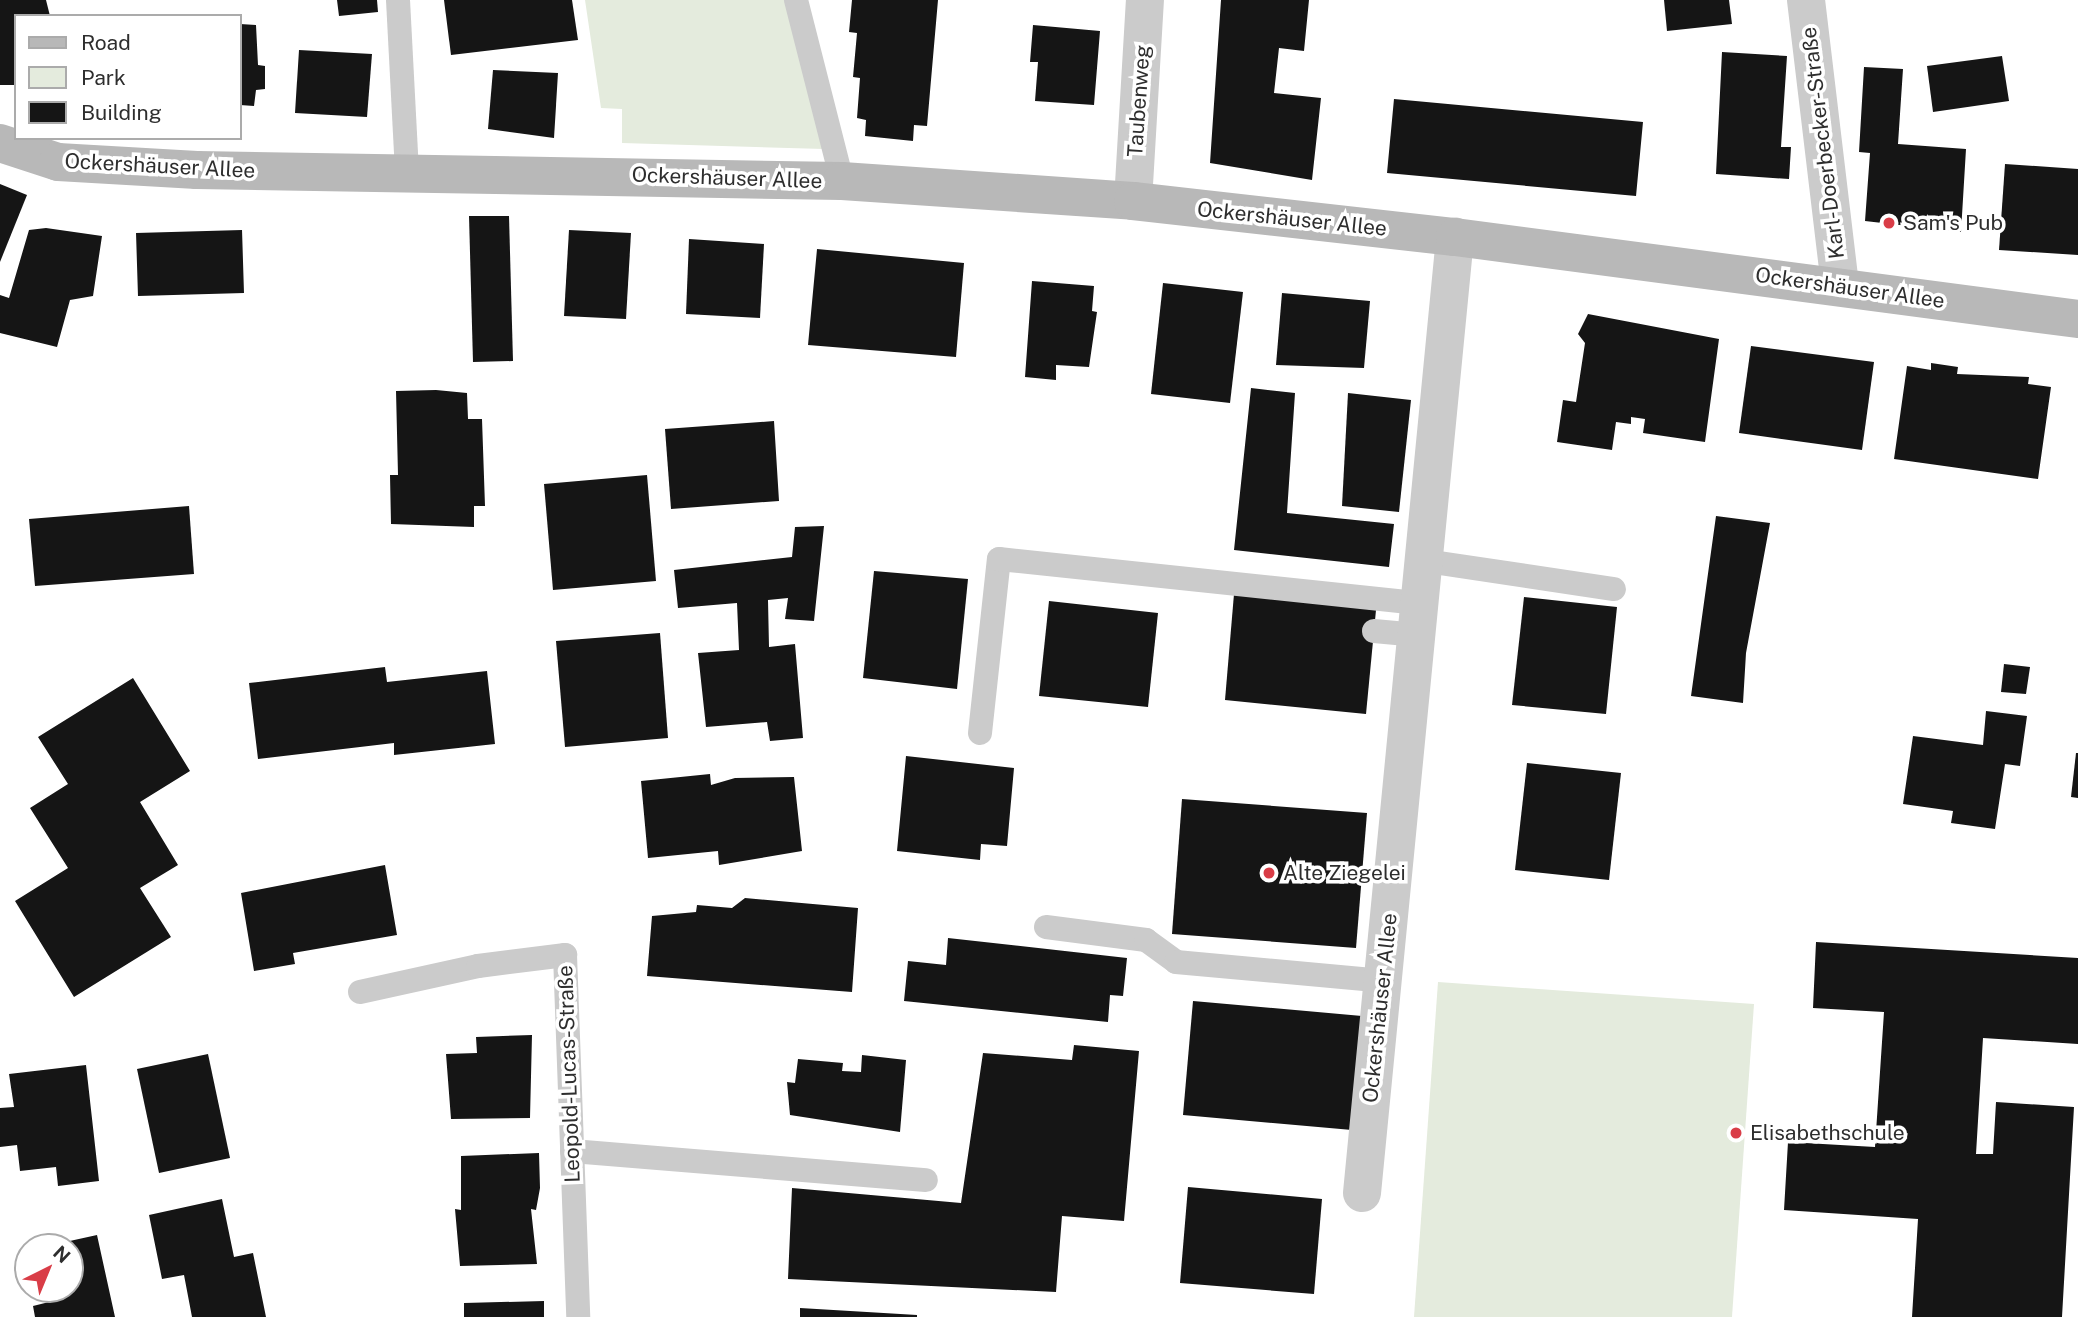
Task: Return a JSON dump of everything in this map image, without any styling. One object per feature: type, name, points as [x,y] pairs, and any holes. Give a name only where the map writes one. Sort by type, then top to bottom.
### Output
[{"type":"street","name":"Taubenweg","points":[[1133,201],[1145,0]]},
{"type":"street","name":"Karl-Doerbecker-Straße","points":[[1806,0],[1840,286]]},
{"type":"street","name":"Ockershäuser Allee","points":[[0,143],[80,164],[842,181],[1133,201],[1455,237],[2078,319]]},
{"type":"street","name":"Ockershäuser Allee","points":[[1362,1193],[1426,561],[1455,237]]},
{"type":"lane","points":[[398,0],[407,171]]},
{"type":"lane","points":[[796,0],[842,181]]},
{"type":"lane","points":[[979,733],[999,559],[1420,619]]},
{"type":"lane","points":[[1426,561],[1614,589]]},
{"type":"lane","points":[[1374,631],[1420,619]]},
{"type":"lane","points":[[1046,927],[1146,940],[1176,962],[1383,981]]},
{"type":"lane","name":"Leopold-Lucas-Straße","points":[[360,992],[478,966],[565,955],[578,1317]]},
{"type":"lane","points":[[572,1151],[926,1180]]},
{"type":"green space","points":[[585,0],[786,0],[824,149],[622,143],[622,109],[601,108]]},
{"type":"green space","points":[[1438,982],[1754,1004],[1732,1317],[1414,1317]]},
{"type":"building","points":[[0,0],[46,0],[50,14],[14,14],[14,85],[0,85]]},
{"type":"building","points":[[337,0],[377,0],[378,12],[339,16]]},
{"type":"building","points":[[444,0],[572,0],[578,40],[451,55]]},
{"type":"building","points":[[852,0],[938,0],[927,126],[914,125],[913,141],[865,136],[866,120],[857,118],[860,78],[853,77],[857,33],[849,32]]},
{"type":"building","points":[[1221,0],[1309,0],[1304,51],[1279,48],[1274,93],[1321,98],[1312,180],[1210,163]]},
{"type":"building","points":[[1664,0],[1729,0],[1732,24],[1667,31]]},
{"type":"building","points":[[242,24],[256,25],[258,65],[265,66],[265,89],[256,90],[254,106],[242,105]]},
{"type":"building","points":[[1033,25],[1100,31],[1094,105],[1035,101],[1038,62],[1030,62]]},
{"type":"building","points":[[299,50],[372,54],[367,117],[295,113]]},
{"type":"building","points":[[1722,52],[1787,56],[1781,147],[1791,147],[1789,179],[1716,174]]},
{"type":"building","points":[[2002,56],[2009,101],[1933,112],[1927,66]]},
{"type":"building","points":[[1864,67],[1903,69],[1898,144],[1966,149],[1961,232],[1865,221],[1870,153],[1859,152]]},
{"type":"building","points":[[493,70],[558,73],[554,138],[488,129]]},
{"type":"building","points":[[1394,99],[1643,122],[1636,196],[1387,173]]},
{"type":"building","points":[[2005,164],[2078,169],[2078,255],[1999,250]]},
{"type":"building","points":[[0,184],[27,195],[0,262]]},
{"type":"building","points":[[469,216],[509,216],[513,361],[473,362]]},
{"type":"building","points":[[46,228],[102,236],[93,296],[70,300],[57,347],[0,333],[0,295],[9,298],[29,230]]},
{"type":"building","points":[[242,230],[244,293],[138,296],[136,233]]},
{"type":"building","points":[[569,230],[631,233],[626,319],[564,316]]},
{"type":"building","points":[[689,239],[764,244],[760,318],[686,314]]},
{"type":"building","points":[[817,249],[964,263],[956,357],[808,345]]},
{"type":"building","points":[[1032,281],[1094,286],[1092,311],[1097,312],[1089,367],[1056,365],[1056,380],[1025,377]]},
{"type":"building","points":[[1163,283],[1243,292],[1230,403],[1151,394]]},
{"type":"building","points":[[1282,293],[1370,301],[1364,368],[1276,365]]},
{"type":"building","points":[[1588,314],[1719,339],[1705,442],[1643,433],[1645,419],[1631,417],[1631,424],[1616,422],[1612,450],[1557,442],[1563,400],[1576,402],[1585,343],[1578,334]]},
{"type":"building","points":[[1751,346],[1874,362],[1862,450],[1739,433]]},
{"type":"building","points":[[1931,363],[1958,367],[1957,374],[2029,377],[2028,384],[2051,387],[2038,479],[1894,459],[1907,366],[1931,370]]},
{"type":"building","points":[[1251,388],[1295,393],[1287,513],[1394,524],[1389,567],[1234,550]]},
{"type":"building","points":[[436,390],[467,393],[468,419],[482,419],[485,506],[474,506],[474,527],[391,524],[390,475],[398,475],[396,391]]},
{"type":"building","points":[[1348,393],[1411,400],[1399,512],[1342,506]]},
{"type":"building","points":[[774,421],[779,501],[671,509],[665,429]]},
{"type":"building","points":[[647,475],[656,581],[553,590],[544,484]]},
{"type":"building","points":[[189,506],[194,574],[35,586],[29,519]]},
{"type":"building","points":[[1716,516],[1770,523],[1746,653],[1743,703],[1691,696]]},
{"type":"building","points":[[824,526],[814,621],[785,619],[788,598],[768,600],[769,647],[795,644],[803,738],[770,741],[767,722],[706,727],[698,653],[739,650],[737,603],[678,608],[674,570],[792,557],[795,527]]},
{"type":"building","points":[[874,571],[968,579],[957,689],[863,678]]},
{"type":"building","points":[[1234,594],[1376,610],[1366,714],[1225,700]]},
{"type":"building","points":[[1524,597],[1617,607],[1606,714],[1512,705]]},
{"type":"building","points":[[1049,601],[1158,613],[1148,707],[1039,696]]},
{"type":"building","points":[[660,633],[668,738],[565,747],[556,641]]},
{"type":"building","points":[[2004,664],[2030,667],[2026,694],[2001,692]]},
{"type":"building","points":[[385,667],[387,682],[487,671],[495,744],[394,755],[394,743],[258,759],[249,683]]},
{"type":"building","points":[[133,678],[190,771],[140,802],[178,865],[140,888],[171,937],[74,997],[15,901],[68,868],[30,808],[68,784],[38,737]]},
{"type":"building","points":[[1986,711],[2027,716],[2020,766],[2005,764],[1995,829],[1951,823],[1953,811],[1903,804],[1913,736],[1983,745]]},
{"type":"building","points":[[2078,753],[2078,798],[2071,797]]},
{"type":"building","points":[[906,756],[1014,768],[1007,846],[981,844],[980,860],[897,851]]},
{"type":"building","points":[[1527,763],[1621,773],[1609,880],[1515,870]]},
{"type":"building","points":[[710,774],[711,785],[735,778],[794,777],[802,851],[719,865],[718,851],[648,858],[641,781]]},
{"type":"building","name":"Alte Ziegelei","points":[[1182,799],[1367,813],[1356,948],[1172,934]]},
{"type":"building","points":[[385,865],[397,935],[293,953],[295,964],[254,971],[241,893]]},
{"type":"building","points":[[745,898],[858,908],[852,992],[647,976],[652,916],[696,912],[697,905],[732,908]]},
{"type":"building","points":[[948,938],[1127,958],[1123,996],[1110,995],[1108,1022],[904,1001],[908,961],[946,965]]},
{"type":"building","points":[[1816,942],[2078,958],[2078,1044],[1983,1038],[1976,1154],[1993,1154],[1996,1102],[2074,1107],[2062,1317],[1912,1317],[1918,1219],[1784,1210],[1788,1142],[1875,1147],[1884,1012],[1813,1008]]},
{"type":"building","points":[[1193,1001],[1362,1016],[1352,1130],[1183,1115]]},
{"type":"building","points":[[532,1035],[530,1118],[451,1119],[446,1054],[477,1053],[476,1037]]},
{"type":"building","points":[[1074,1045],[1139,1051],[1124,1221],[1062,1216],[1056,1292],[788,1279],[792,1188],[961,1203],[983,1053],[1072,1060]]},
{"type":"building","points":[[208,1054],[230,1158],[159,1173],[137,1069]]},
{"type":"building","points":[[862,1055],[906,1060],[900,1132],[790,1115],[787,1082],[795,1083],[798,1059],[843,1063],[842,1071],[861,1072]]},
{"type":"building","points":[[86,1065],[99,1181],[58,1186],[56,1167],[20,1171],[17,1145],[0,1147],[0,1108],[14,1107],[9,1074]]},
{"type":"building","points":[[539,1153],[540,1188],[536,1210],[531,1209],[537,1264],[460,1266],[455,1209],[461,1210],[461,1156]]},
{"type":"building","points":[[1188,1187],[1322,1199],[1314,1294],[1180,1283]]},
{"type":"building","points":[[222,1199],[234,1257],[253,1253],[266,1317],[192,1317],[184,1275],[162,1279],[149,1215]]},
{"type":"building","points":[[97,1235],[115,1317],[35,1317],[33,1306],[45,1303],[84,1303],[84,1238]]},
{"type":"building","points":[[544,1301],[544,1317],[464,1317],[464,1303]]},
{"type":"building","points":[[800,1308],[917,1315],[917,1317],[800,1317]]},
{"type":"place","name":"Sam's Pub","points":[[1889,223]]},
{"type":"place","name":"Alte Ziegelei","points":[[1269,873]]},
{"type":"place","name":"Elisabethschule","points":[[1736,1133]]}]
